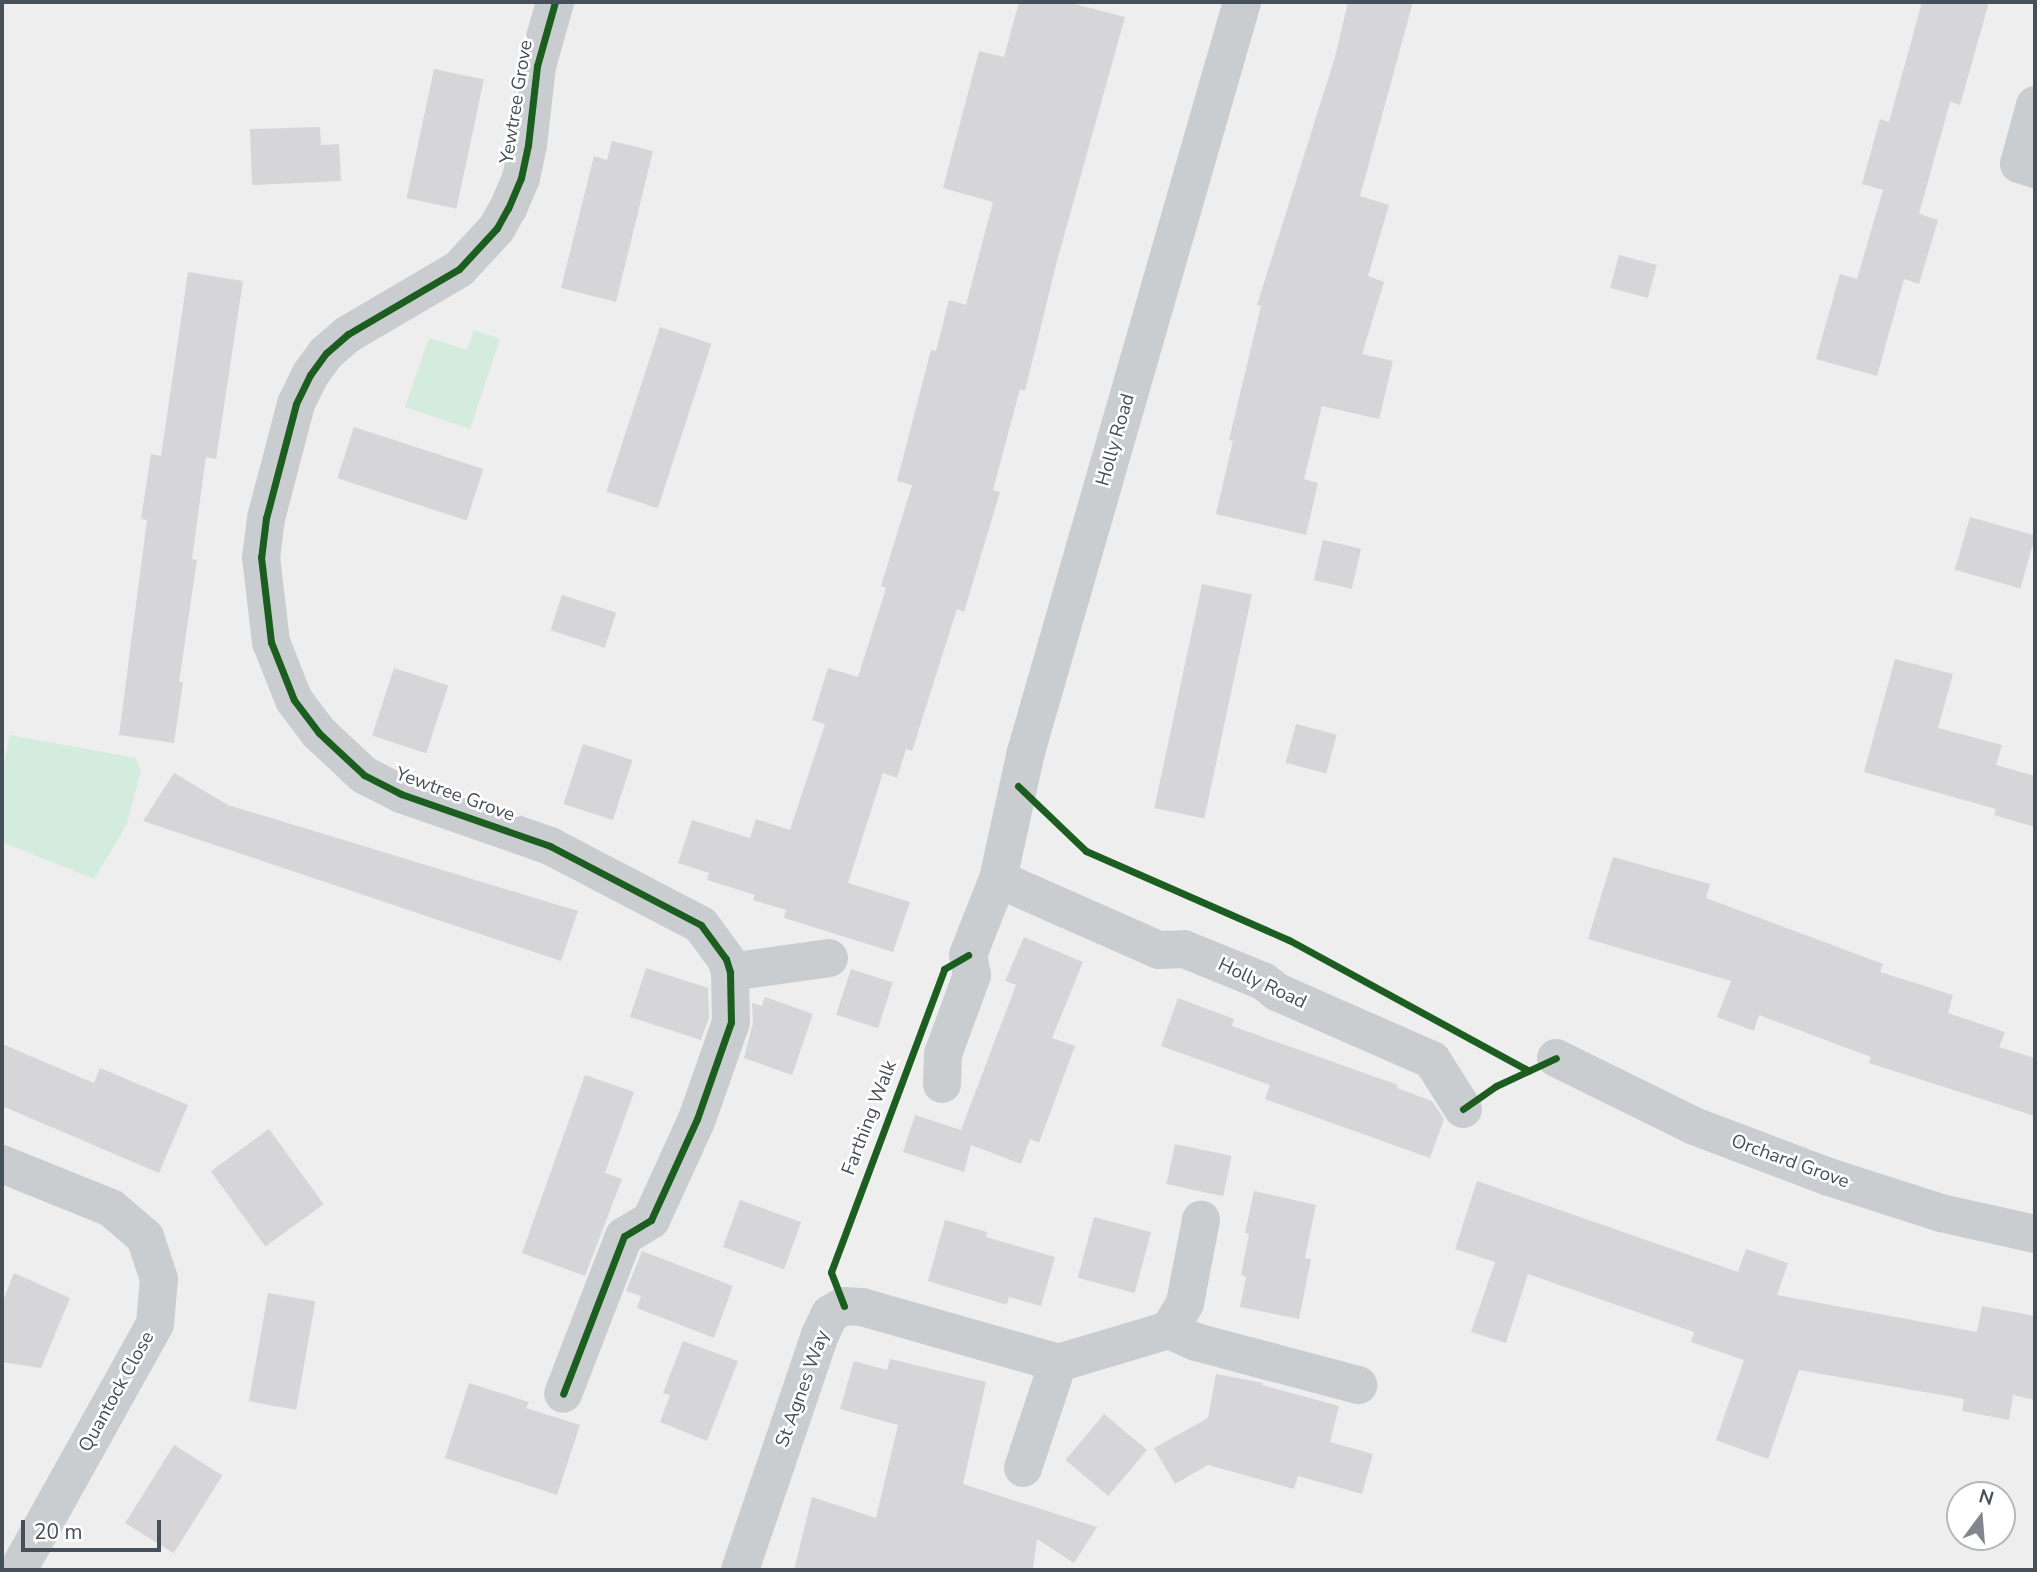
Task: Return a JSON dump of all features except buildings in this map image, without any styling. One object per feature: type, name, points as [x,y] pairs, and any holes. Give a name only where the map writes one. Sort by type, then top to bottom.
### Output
[{"type":"street","name":"Yewtree Grove","points":[[555,2],[537,66],[528,145],[521,178],[497,229],[459,270],[348,334],[310,374],[296,404],[266,518],[261,557],[271,642],[294,700],[319,733],[364,775],[401,794],[550,846],[701,925],[726,959],[730,972],[731,1022],[696,1119],[651,1220],[624,1236],[563,1394]]},
{"type":"street","name":"Holly Road","points":[[942,1084],[943,1054],[972,975],[968,955],[998,879],[1026,752],[1242,2]]},
{"type":"street","points":[[2035,105],[2019,164],[2035,169]]},
{"type":"street","name":"Holly Road","points":[[998,879],[1159,950],[1184,949],[1263,981],[1278,992],[1432,1060],[1463,1109]]},
{"type":"street","points":[[730,972],[829,958]]},
{"type":"street","name":"Orchard Grove","points":[[1556,1058],[1694,1126],[1816,1172],[1941,1213],[2035,1234]]},
{"type":"street","name":"Quantock Close","points":[[2,1164],[111,1208],[145,1237],[159,1279],[155,1324],[18,1570]]},
{"type":"street","points":[[1169,1331],[1185,1303],[1201,1220]]},
{"type":"street","name":"St Agnes Way","points":[[740,1570],[820,1335],[830,1314],[844,1306],[862,1307],[1058,1363]]},
{"type":"street","points":[[1023,1468],[1058,1363],[1169,1331],[1196,1342],[1358,1385]]},
{"type":"green space","points":[[474,330],[500,339],[470,429],[405,407],[429,338],[467,350]]},
{"type":"green space","points":[[10,735],[136,758],[141,772],[126,826],[94,879],[2,842],[2,770]]},
{"type":"cycle path","points":[[555,2],[537,66],[528,145],[521,178],[508,208],[497,228],[459,269],[348,334],[326,353],[310,375],[296,404],[266,518],[261,557],[271,642],[294,700],[319,733],[364,775],[401,794],[550,846],[701,925],[726,959],[730,972],[731,1022],[697,1119],[651,1220],[624,1236],[563,1394]]},
{"type":"cycle path","points":[[1018,786],[1086,851],[1289,940],[1529,1071]]},
{"type":"cycle path","name":"Farthing Walk","points":[[844,1306],[831,1272],[944,969],[968,955]]},
{"type":"cycle path","points":[[1463,1109],[1496,1086],[1556,1058]]}]
